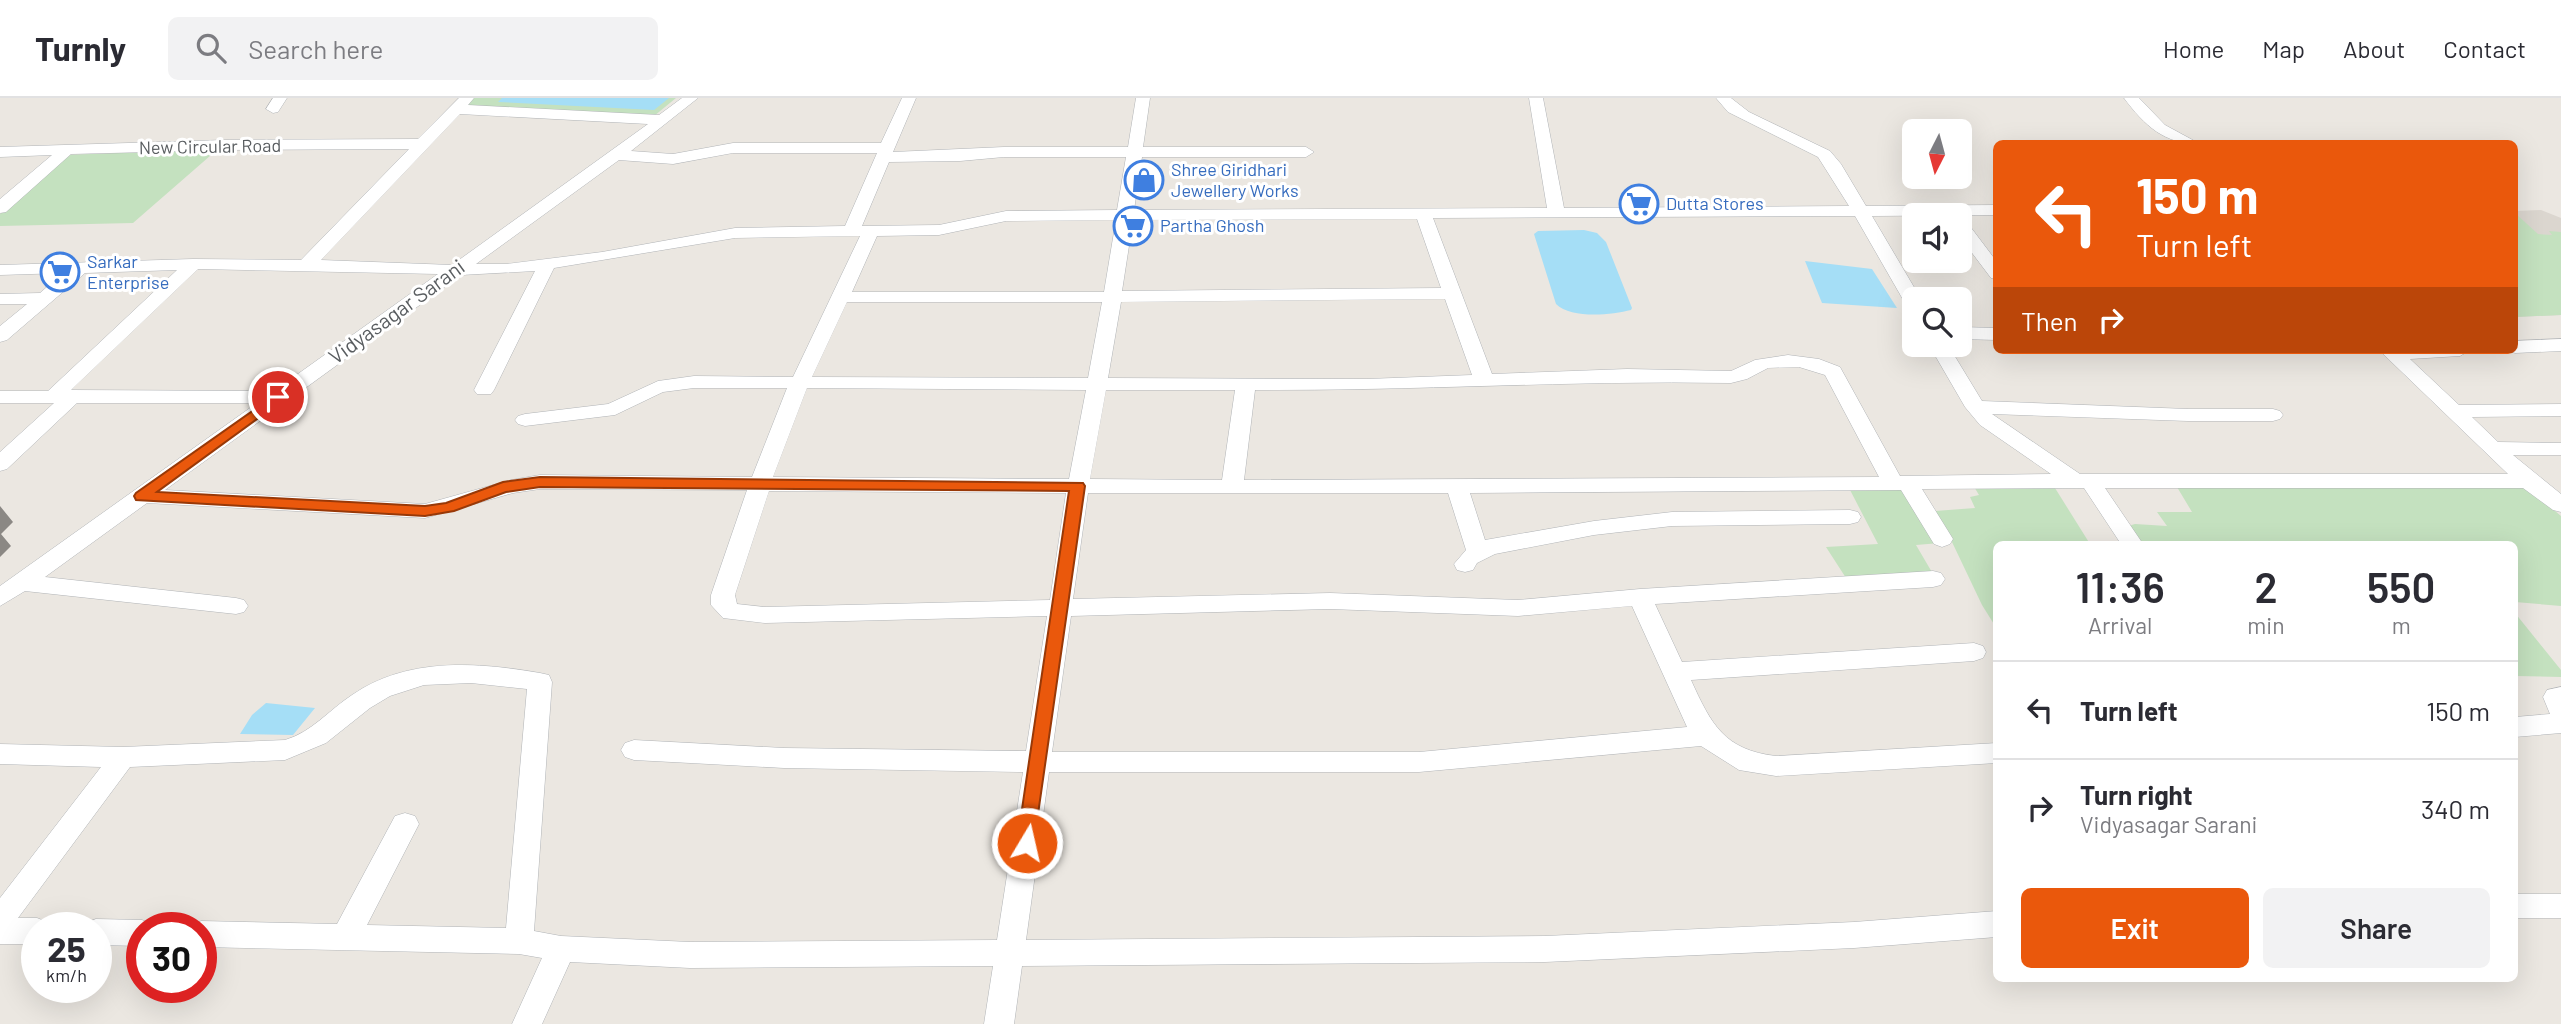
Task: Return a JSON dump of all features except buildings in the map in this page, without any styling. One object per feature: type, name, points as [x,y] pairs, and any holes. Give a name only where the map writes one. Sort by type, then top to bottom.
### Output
[{"type":"street","points":[[909,98],[885,153],[840,297],[799,384],[760,484],[723,596],[723,605],[731,612],[765,615],[1331,601],[1518,608],[1640,597],[1933,579]]},
{"type":"street","points":[[999,1024],[1078,486],[1098,384],[1143,98]]},
{"type":"street","points":[[1536,98],[1556,212]]},
{"type":"street","points":[[1723,98],[1732,108],[1744,115],[1824,154],[1861,210],[1905,287]]},
{"type":"street","points":[[2131,98],[2160,128],[2185,140]]},
{"type":"street","points":[[306,264],[461,104],[677,109]]},
{"type":"street","name":"Vidyasagar Sarani","points":[[8,591],[677,109]]},
{"type":"street","name":"New Circular Road","points":[[0,152],[225,145],[420,144]]},
{"type":"street","points":[[616,155],[673,159],[733,148],[885,153],[1306,152]]},
{"type":"street","points":[[2,205],[66,151]]},
{"type":"street","points":[[1972,212],[1993,210]]},
{"type":"street","points":[[0,270],[193,264],[306,264],[455,270],[547,265],[735,233],[939,230],[1006,216],[1902,211]]},
{"type":"street","points":[[1423,213],[1484,380]]},
{"type":"street","points":[[1972,241],[1993,269]]},
{"type":"street","points":[[0,464],[193,264]]},
{"type":"street","points":[[484,390],[547,265]]},
{"type":"street","points":[[0,335],[81,267]]},
{"type":"street","points":[[840,297],[1453,293]]},
{"type":"street","points":[[0,299],[44,298]]},
{"type":"street","points":[[1972,333],[1993,334]]},
{"type":"street","points":[[2518,347],[2561,345]]},
{"type":"street","points":[[2393,354],[2528,481],[2561,505]]},
{"type":"street","points":[[1946,357],[1975,407],[2004,435],[2084,483],[2130,541]]},
{"type":"street","points":[[525,420],[602,412],[615,409],[644,392],[671,384],[694,382],[1379,385],[1613,375],[1731,377],[1748,373],[1765,363],[1818,363],[1833,371],[1900,483],[1942,539]]},
{"type":"street","points":[[1232,487],[1247,384]]},
{"type":"street","points":[[0,397],[278,397]]},
{"type":"street","points":[[1975,407],[2188,415],[2273,415]]},
{"type":"street","points":[[2453,411],[2561,410]]},
{"type":"street","points":[[2492,448],[2561,449]]},
{"type":"street","points":[[141,496],[425,511],[449,507],[521,484],[1457,487],[2528,481]]},
{"type":"street","points":[[1457,487],[1472,558],[1489,547],[1594,528],[1672,519],[1850,517]]},
{"type":"street","points":[[8,591],[236,606]]},
{"type":"street","points":[[1640,597],[1698,723],[1714,743],[1748,763],[1776,766],[1993,753]]},
{"type":"street","points":[[1675,671],[1974,652]]},
{"type":"street","points":[[0,754],[123,757],[285,750],[299,747],[320,736],[363,700],[413,677],[476,674],[540,682],[519,941]]},
{"type":"street","points":[[2561,696],[2556,697],[2561,712]]},
{"type":"street","points":[[2518,727],[2561,723]]},
{"type":"street","points":[[634,750],[783,758],[1039,762],[1419,762],[1708,735]]},
{"type":"street","points":[[0,920],[123,757]]},
{"type":"street","points":[[346,936],[405,824]]},
{"type":"street","points":[[2518,906],[2561,906]]},
{"type":"street","points":[[217,934],[519,941],[561,948],[690,956],[1545,949],[1854,935],[1993,925]]},
{"type":"street","points":[[0,931],[21,931]]},
{"type":"street","points":[[527,1024],[561,948]]},
{"type":"shaded area","points":[[2541,210],[2561,218],[2561,315],[2518,317],[2518,211]]},
{"type":"green space","points":[[474,98],[676,98],[654,116],[464,107]]},
{"type":"green space","points":[[218,149],[133,223],[0,226],[0,214],[65,155]]},
{"type":"green space","points":[[2518,216],[2538,234],[2552,235],[2549,231],[2561,232],[2561,315],[2518,317]]},
{"type":"green space","points":[[1973,485],[2055,488],[2088,541],[1993,541],[1993,623],[1952,542],[1916,545],[1933,574],[1846,578],[1826,547],[1878,544],[1849,488],[1919,487],[1935,511],[1975,508],[1970,497],[1979,495]]},
{"type":"green space","points":[[2524,485],[2561,516],[2561,606],[2518,602],[2518,541],[2128,541],[2118,529],[2135,524],[2167,526],[2157,512],[2192,512],[2177,487]]},
{"type":"green space","points":[[2518,617],[2561,670],[2561,677],[2518,676]]},
{"type":"water","points":[[502,98],[669,98],[654,110],[498,102]]},
{"type":"water","points":[[1584,230],[1597,233],[1606,242],[1631,310],[1581,314],[1556,304],[1534,234],[1538,231]]},
{"type":"water","points":[[1805,261],[1872,269],[1897,308],[1822,303]]},
{"type":"water","points":[[266,703],[315,708],[293,735],[240,734],[252,715]]},
{"type":"place","name":"Shree Giridhari Jewellery Works","points":[[1144,180]]},
{"type":"place","name":"Dutta Stores","points":[[1639,204]]},
{"type":"place","name":"Partha Ghosh","points":[[1133,226]]},
{"type":"place","name":"Sarkar Enterprise","points":[[60,272]]},
{"type":"route","points":[[278,397],[141,496],[425,511],[449,507],[503,487],[540,482],[636,485],[1078,486],[1027,843]]}]
